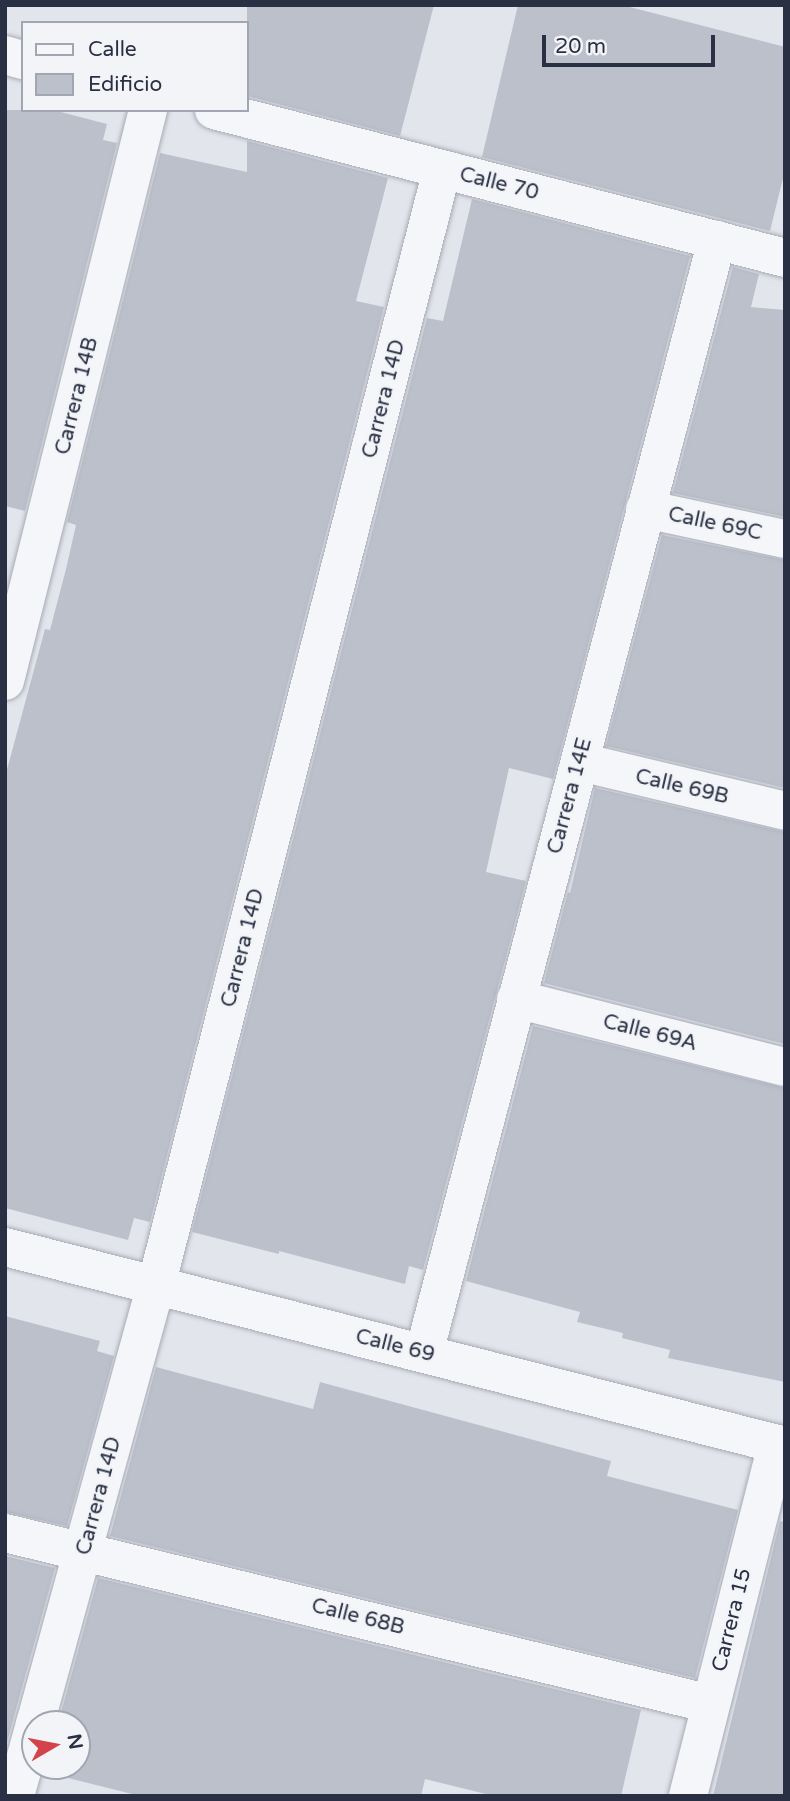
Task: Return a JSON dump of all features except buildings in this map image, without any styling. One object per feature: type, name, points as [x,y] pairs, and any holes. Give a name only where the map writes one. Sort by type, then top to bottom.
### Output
[{"type":"street","name":"Carrera 14B","points":[[5,681],[147,112]]},
{"type":"street","name":"Calle 70","points":[[222,112],[785,258]]},
{"type":"street","name":"Carrera 14D","points":[[39,1710],[156,1286],[442,170]]},
{"type":"street","name":"Carrera 14E","points":[[425,1353],[717,240]]},
{"type":"street","name":"Calle 69C","points":[[645,509],[785,539]]},
{"type":"street","name":"Calle 69B","points":[[580,762],[785,811]]},
{"type":"street","name":"Calle 69A","points":[[516,999],[785,1067]]},
{"type":"street","name":"Calle 69","points":[[5,1248],[781,1445]]},
{"type":"street","name":"Carrera 15","points":[[688,1796],[781,1445]]},
{"type":"street","name":"Calle 68B","points":[[5,1533],[711,1704]]}]
